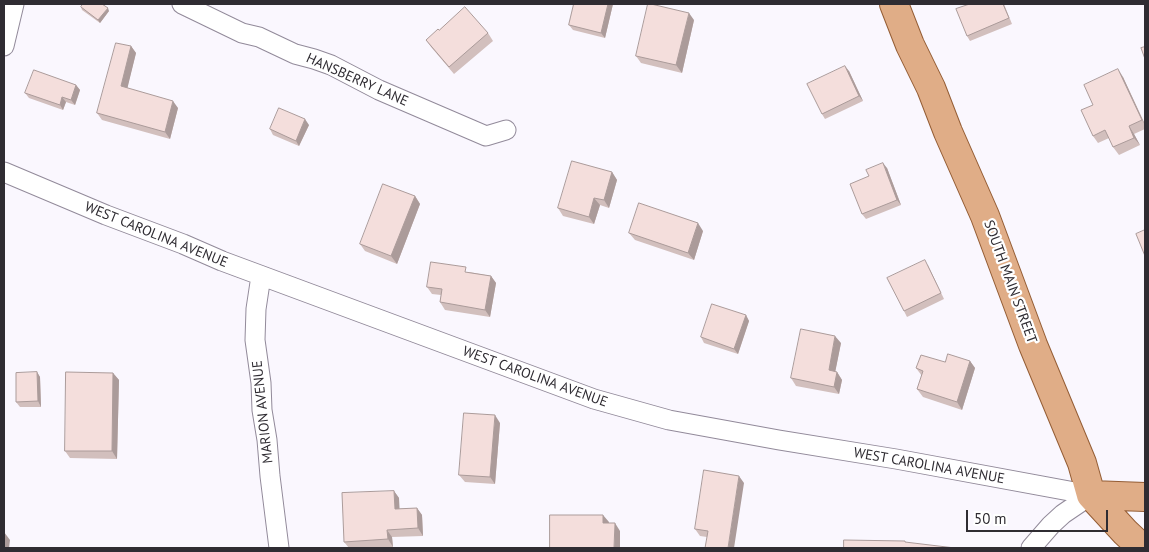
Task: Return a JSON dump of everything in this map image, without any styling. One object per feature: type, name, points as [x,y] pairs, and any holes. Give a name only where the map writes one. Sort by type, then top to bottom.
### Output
[{"type":"main road","name":"SOUTH MAIN STREET","points":[[894,4],[985,216],[1033,345],[1082,463],[1091,495],[1142,548]]},
{"type":"main road","points":[[1091,495],[1145,497]]},
{"type":"street","points":[[4,46],[14,4]]},
{"type":"street","name":"HANSBERRY LANE","points":[[182,4],[242,33],[258,37],[295,54],[331,65],[380,90],[486,136],[506,130]]},
{"type":"street","name":"WEST CAROLINA AVENUE","points":[[4,172],[261,276],[594,400],[669,420],[1091,495]]},
{"type":"street","name":"MARION AVENUE","points":[[261,276],[256,310],[255,340],[280,548]]},
{"type":"street","points":[[1031,548],[1063,514],[1091,495]]},
{"type":"building","points":[[83,4],[102,4],[108,8],[98,20],[81,7]]},
{"type":"building","points":[[574,4],[608,4],[601,33],[569,25]]},
{"type":"building","points":[[648,4],[689,13],[676,65],[636,56]]},
{"type":"building","points":[[970,4],[1003,4],[1009,18],[967,36],[956,9]]},
{"type":"building","points":[[465,7],[488,33],[449,67],[426,40]]},
{"type":"building","points":[[116,43],[131,46],[121,86],[173,101],[165,132],[97,113]]},
{"type":"building","points":[[1145,47],[1145,59],[1141,48]]},
{"type":"building","points":[[845,66],[859,96],[822,114],[807,84]]},
{"type":"building","points":[[1118,69],[1142,120],[1129,126],[1134,138],[1113,147],[1105,130],[1093,136],[1081,110],[1093,105],[1084,85]]},
{"type":"building","points":[[34,70],[76,85],[71,100],[62,97],[60,105],[25,93]]},
{"type":"building","points":[[279,108],[305,119],[296,141],[270,129]]},
{"type":"building","points":[[572,161],[612,172],[604,200],[594,198],[589,217],[558,208]]},
{"type":"building","points":[[883,163],[897,200],[862,214],[850,184],[869,176],[866,170]]},
{"type":"building","points":[[383,184],[415,196],[391,256],[360,244]]},
{"type":"building","points":[[639,203],[698,223],[688,253],[629,233]]},
{"type":"building","points":[[1145,230],[1145,256],[1136,234]]},
{"type":"building","points":[[925,260],[941,293],[904,311],[887,278]]},
{"type":"building","points":[[431,262],[466,267],[465,272],[491,276],[485,310],[440,302],[442,289],[427,287]]},
{"type":"building","points":[[712,304],[746,315],[734,349],[701,337]]},
{"type":"building","points":[[801,329],[835,336],[829,370],[837,372],[834,387],[791,378]]},
{"type":"building","points":[[948,354],[970,361],[957,402],[917,389],[923,371],[916,368],[921,355],[945,362]]},
{"type":"building","points":[[37,372],[38,401],[16,402],[16,373]]},
{"type":"building","points":[[66,372],[113,373],[112,451],[65,451]]},
{"type":"building","points":[[464,413],[495,415],[490,477],[459,475]]},
{"type":"building","points":[[704,470],[739,476],[728,548],[705,548],[708,531],[695,529]]},
{"type":"building","points":[[394,491],[395,509],[417,508],[418,528],[387,530],[388,539],[344,542],[342,493]]},
{"type":"building","points":[[550,515],[603,515],[603,523],[615,523],[614,548],[550,548]]},
{"type":"building","points":[[844,540],[905,541],[955,548],[844,548]]}]
